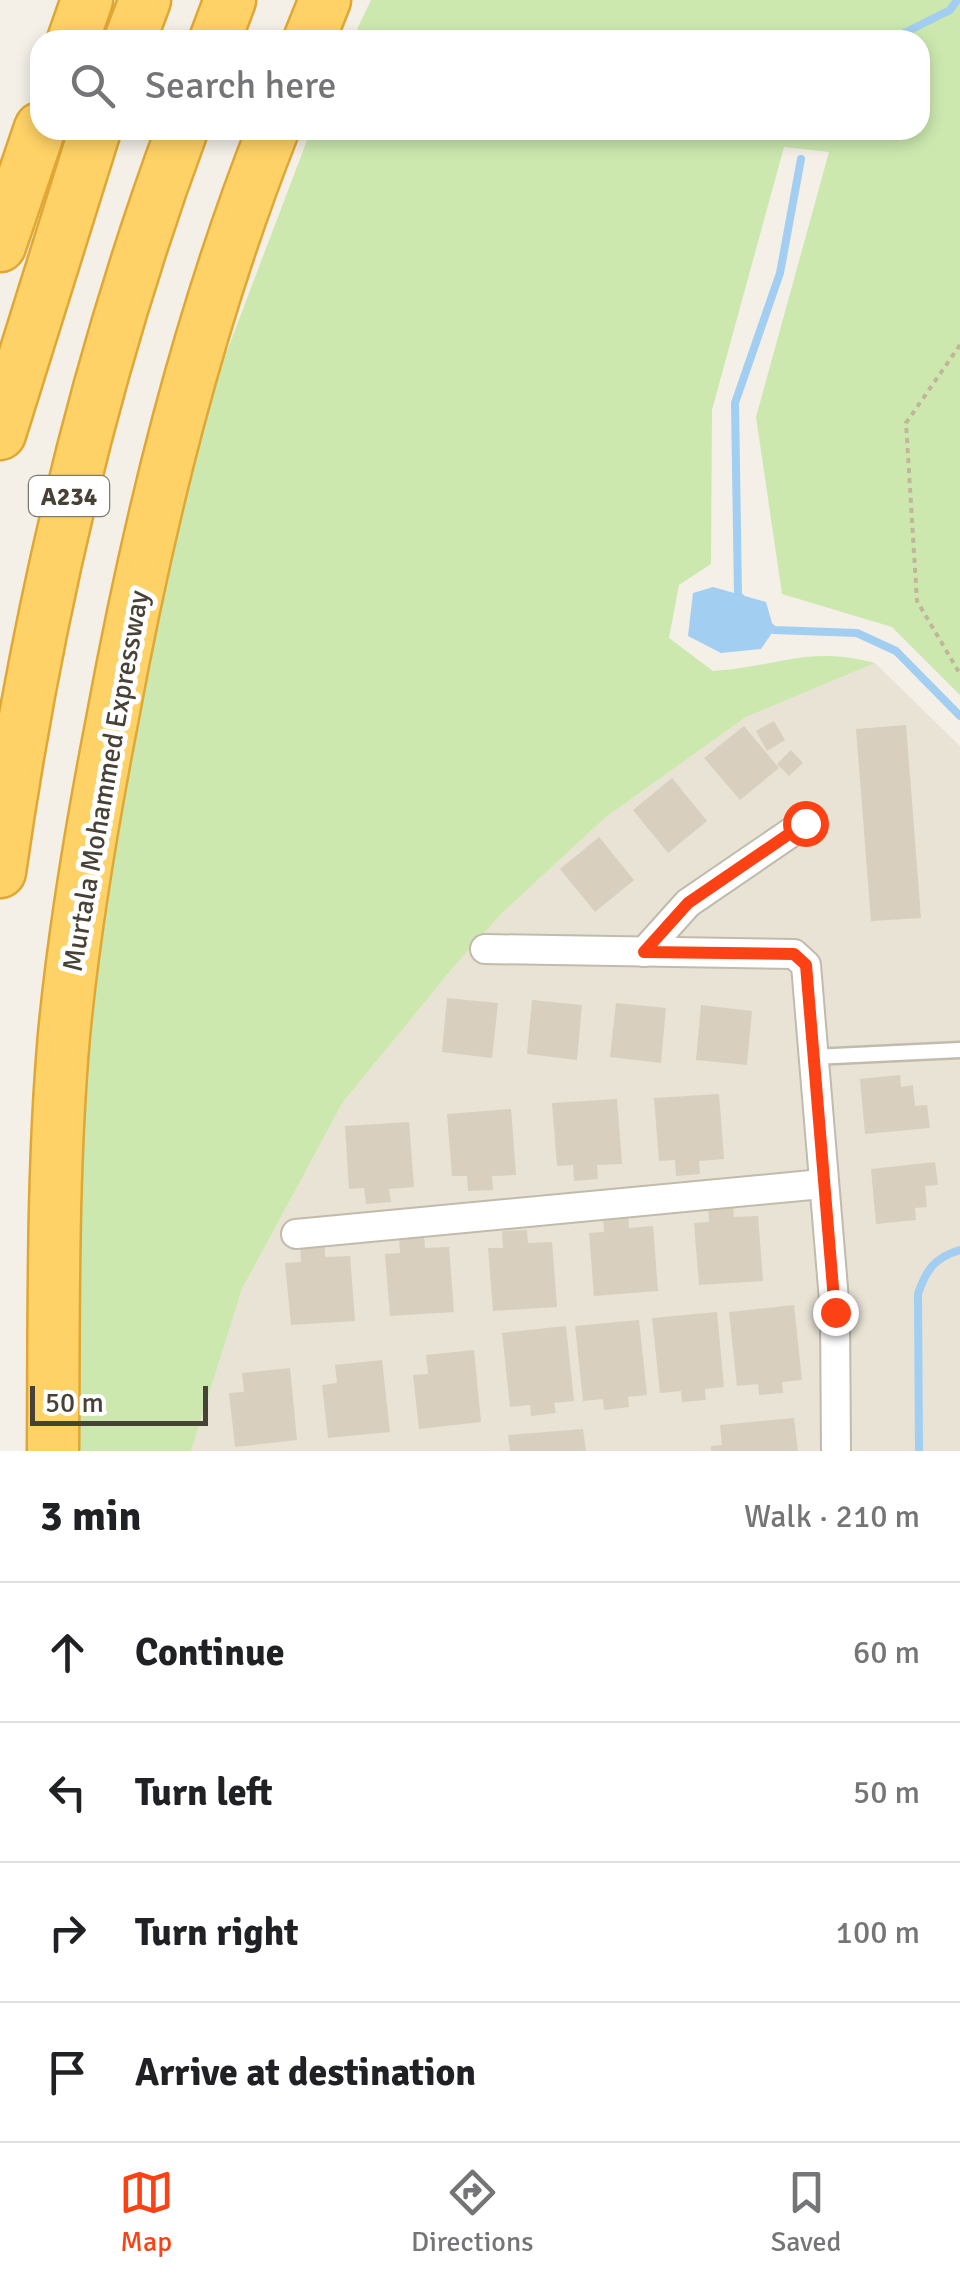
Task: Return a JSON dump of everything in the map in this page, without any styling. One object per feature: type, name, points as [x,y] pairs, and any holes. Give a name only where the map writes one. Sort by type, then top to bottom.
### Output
[{"type":"highway","points":[[76,30],[87,0]]},
{"type":"highway","points":[[134,30],[145,0]]},
{"type":"highway","points":[[219,30],[230,0]]},
{"type":"highway","points":[[313,30],[325,0]]},
{"type":"highway","points":[[0,246],[36,140]]},
{"type":"highway","points":[[0,434],[93,140]]},
{"type":"highway","name":"A234","points":[[0,872],[23,711],[76,463],[178,140]]},
{"type":"highway","name":"Murtala Mohammed Expressway","points":[[53,1451],[54,1234],[64,1035],[94,814],[134,604],[191,371],[270,140]]},
{"type":"street","points":[[644,952],[688,903],[805,823]]},
{"type":"street","points":[[485,949],[794,954],[806,965],[835,1312],[836,1451]]},
{"type":"street","points":[[296,1234],[822,1184]]},
{"type":"lane","points":[[813,1057],[960,1050]]},
{"type":"path","points":[[960,345],[906,423],[917,601],[960,674]]},
{"type":"shaded area","points":[[875,663],[960,746],[960,1451],[191,1451],[242,1289],[343,1102],[456,964],[503,912],[606,817],[746,717]]},
{"type":"green space","points":[[371,0],[960,0],[960,695],[892,627],[782,594],[756,417],[829,152],[784,147],[712,410],[711,564],[679,585],[669,638],[713,671],[830,656],[875,663],[746,717],[606,817],[503,912],[343,1102],[242,1289],[191,1451],[80,1451],[76,1272],[85,1037],[135,678],[211,393],[307,140],[930,140],[930,30],[357,30]]},
{"type":"water","points":[[713,587],[766,602],[774,630],[761,649],[721,653],[688,636],[693,593]]},
{"type":"building","points":[[774,721],[785,740],[767,751],[756,731]]},
{"type":"building","points":[[906,725],[921,918],[871,921],[856,729]]},
{"type":"building","points":[[744,726],[779,768],[740,800],[704,758]]},
{"type":"building","points":[[791,750],[803,763],[789,776],[777,764]]},
{"type":"building","points":[[672,778],[707,821],[668,853],[633,810]]},
{"type":"building","points":[[599,837],[634,880],[595,912],[560,869]]},
{"type":"building","points":[[447,998],[498,1003],[492,1058],[442,1052]]},
{"type":"building","points":[[532,1000],[582,1005],[577,1060],[527,1054]]},
{"type":"building","points":[[616,1003],[666,1008],[661,1063],[610,1057]]},
{"type":"building","points":[[701,1005],[752,1011],[747,1065],[696,1060]]},
{"type":"building","points":[[900,1075],[901,1087],[913,1085],[915,1106],[927,1105],[930,1128],[865,1134],[860,1079]]},
{"type":"building","points":[[719,1094],[724,1159],[699,1161],[700,1174],[676,1176],[675,1160],[659,1161],[654,1098]]},
{"type":"building","points":[[617,1099],[622,1164],[597,1165],[598,1179],[574,1181],[573,1165],[557,1166],[552,1103]]},
{"type":"building","points":[[511,1109],[516,1175],[492,1176],[493,1190],[468,1191],[467,1176],[452,1176],[447,1114]]},
{"type":"building","points":[[409,1122],[414,1187],[389,1189],[391,1202],[366,1204],[364,1188],[349,1189],[345,1126]]},
{"type":"building","points":[[935,1162],[938,1185],[925,1186],[927,1207],[915,1208],[916,1220],[876,1224],[871,1169]]},
{"type":"building","points":[[733,1204],[734,1217],[758,1216],[763,1281],[699,1285],[694,1223],[709,1222],[708,1206]]},
{"type":"building","points":[[628,1215],[629,1228],[653,1226],[658,1291],[594,1296],[589,1233],[604,1232],[603,1216]]},
{"type":"building","points":[[527,1230],[528,1243],[552,1242],[557,1307],[493,1311],[488,1248],[503,1248],[502,1231]]},
{"type":"building","points":[[424,1235],[425,1248],[449,1247],[454,1312],[390,1316],[385,1254],[400,1253],[399,1237]]},
{"type":"building","points":[[325,1244],[325,1257],[350,1256],[355,1321],[291,1325],[285,1263],[301,1262],[300,1246]]},
{"type":"building","points":[[794,1305],[802,1380],[782,1382],[783,1393],[759,1395],[758,1384],[737,1386],[729,1312]]},
{"type":"building","points":[[717,1312],[724,1387],[705,1389],[706,1400],[682,1402],[681,1391],[660,1393],[652,1318]]},
{"type":"building","points":[[639,1320],[647,1395],[628,1397],[629,1407],[604,1410],[603,1399],[583,1401],[575,1326]]},
{"type":"building","points":[[566,1326],[574,1401],[554,1403],[556,1413],[531,1416],[530,1405],[510,1407],[502,1333]]},
{"type":"building","points":[[474,1350],[481,1422],[419,1429],[413,1375],[428,1374],[426,1355]]},
{"type":"building","points":[[382,1360],[390,1432],[328,1438],[322,1385],[337,1383],[335,1365]]},
{"type":"building","points":[[290,1368],[297,1440],[235,1447],[229,1393],[244,1392],[242,1373]]},
{"type":"building","points":[[794,1418],[798,1451],[711,1451],[711,1446],[722,1445],[720,1425]]},
{"type":"building","points":[[583,1429],[586,1451],[510,1451],[508,1435]]},
{"type":"waterway","points":[[910,30],[950,10],[957,0]]},
{"type":"waterway","points":[[744,601],[738,595],[735,403],[780,273],[801,159]]},
{"type":"waterway","points":[[768,625],[774,630],[857,633],[896,651],[960,716]]},
{"type":"waterway","points":[[919,1451],[918,1294],[933,1266],[960,1250]]},
{"type":"route","points":[[805,823],[688,903],[644,952],[794,954],[806,965],[835,1312]]}]
